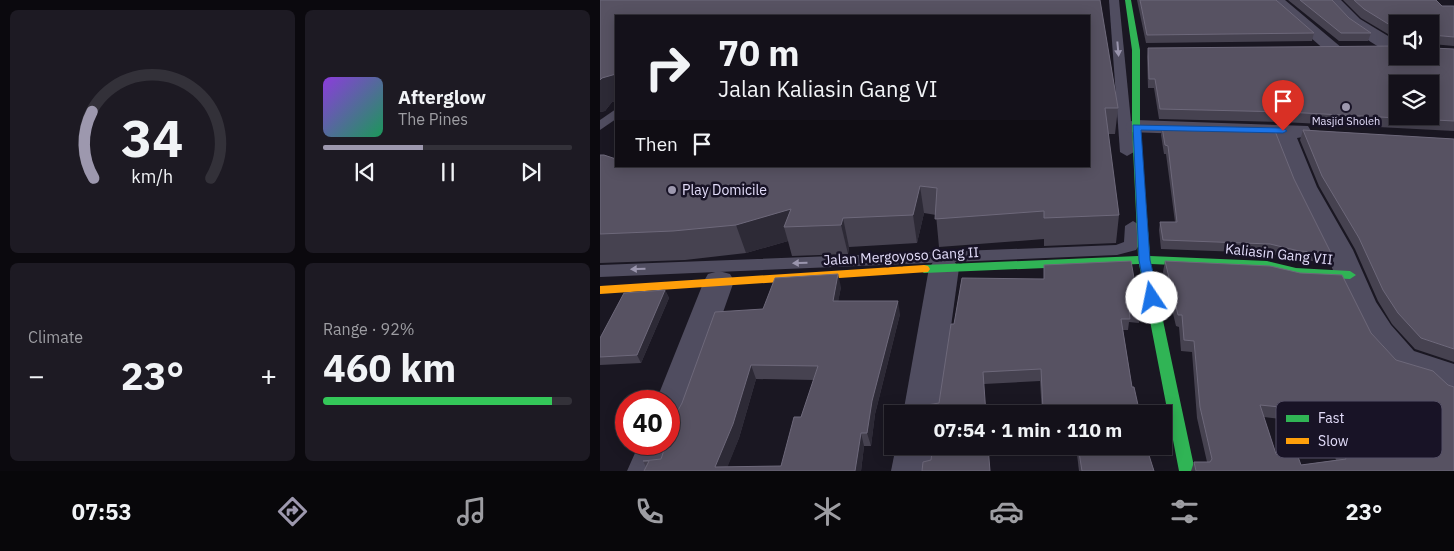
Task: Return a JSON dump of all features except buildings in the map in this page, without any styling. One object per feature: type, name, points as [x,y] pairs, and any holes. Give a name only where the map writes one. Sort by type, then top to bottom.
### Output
[{"type":"street","points":[[1128,0],[1136,50],[1136,127],[1144,260],[1187,471]]},
{"type":"street","points":[[1276,0],[1347,48]]},
{"type":"street","points":[[1332,0],[1354,22],[1389,44]]},
{"type":"street","points":[[1303,48],[1389,48]]},
{"type":"street","points":[[1136,50],[1155,50]]},
{"type":"street","points":[[1136,127],[1319,132]]},
{"type":"street","points":[[1283,131],[1305,188],[1350,275],[1361,303],[1379,334],[1398,357],[1409,363],[1439,371],[1454,385]]},
{"type":"street","name":"Jalan Mergoyoso Gang II","points":[[600,290],[944,268],[1144,260]]},
{"type":"street","name":"Kaliasin Gang VII","points":[[1144,260],[1267,265],[1296,272],[1350,275]]},
{"type":"street","points":[[921,405],[944,268]]},
{"type":"street","points":[[678,390],[719,281]]},
{"type":"street","points":[[648,471],[654,455]]},
{"type":"street","points":[[911,471],[914,455]]},
{"type":"lane","points":[[600,271],[1117,250],[1130,246],[1134,240],[1114,0]]},
{"type":"lane","points":[[600,126],[615,114]]},
{"type":"traffic: fast","points":[[1128,0],[1136,50],[1136,127],[1144,260],[1187,471]]},
{"type":"traffic: fast","points":[[924,269],[1144,260],[1267,265],[1296,272],[1350,275]]},
{"type":"traffic: slow","points":[[600,290],[924,269]]},
{"type":"place","name":"Masjid Sholeh","points":[[1346,107]]},
{"type":"place","name":"Play Domicile","points":[[672,190]]},
{"type":"route","points":[[1152,298],[1144,260],[1136,127],[1283,131]]}]
